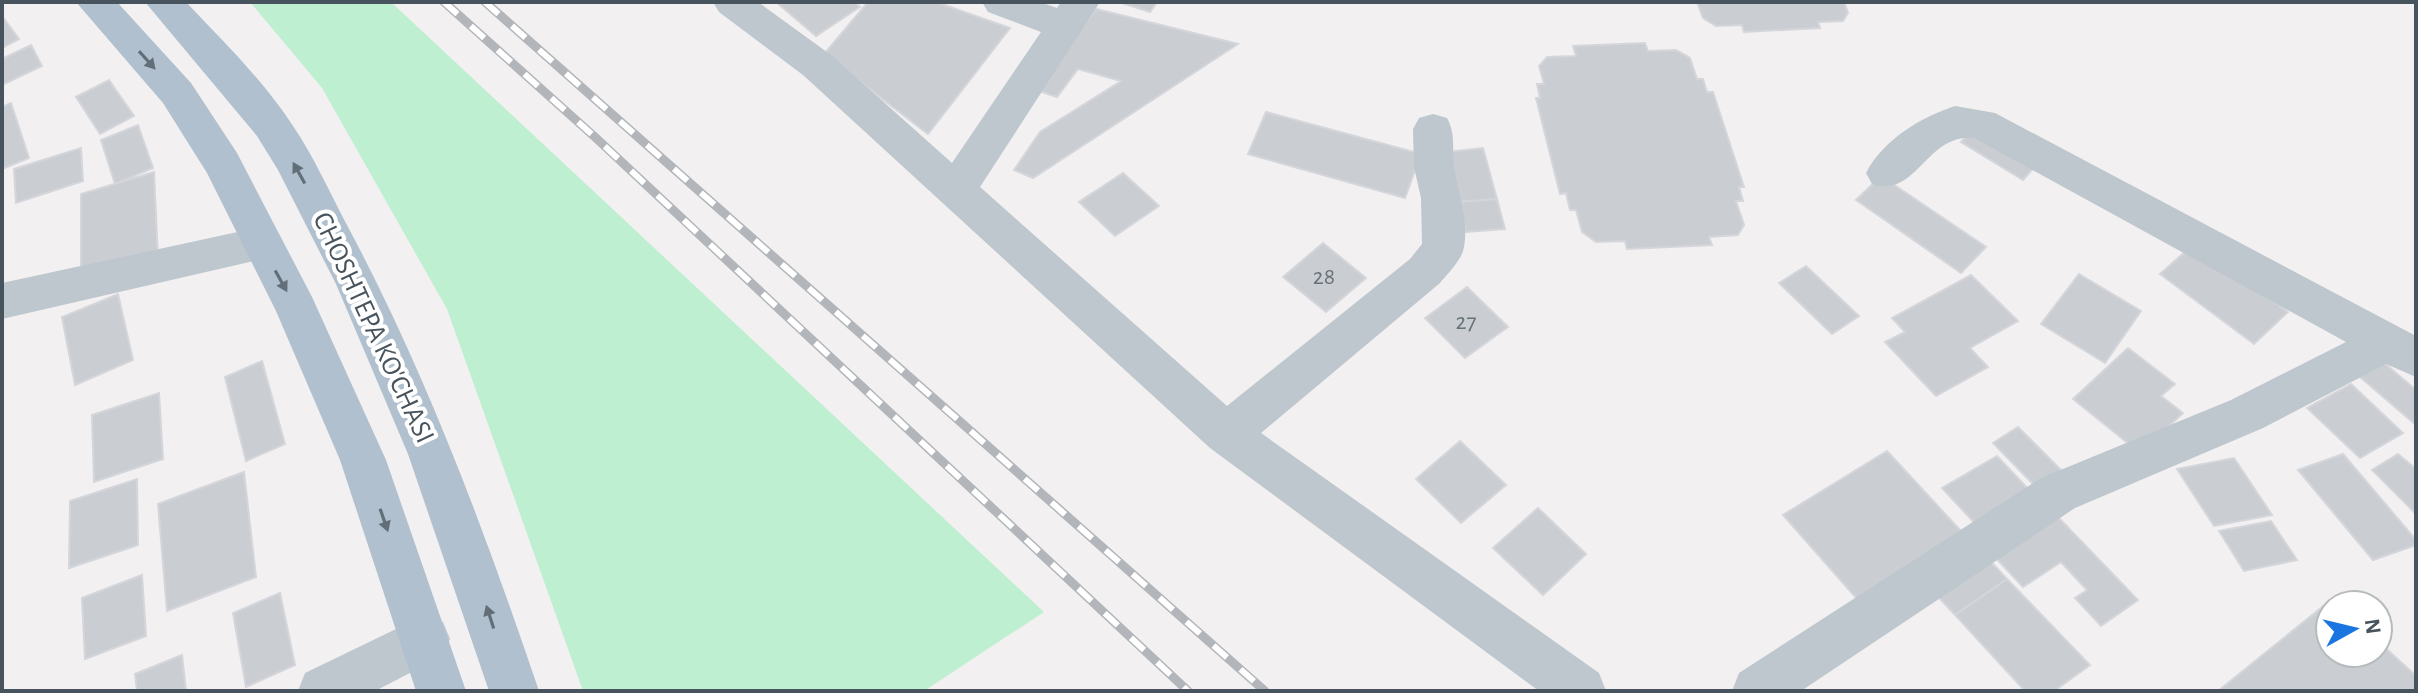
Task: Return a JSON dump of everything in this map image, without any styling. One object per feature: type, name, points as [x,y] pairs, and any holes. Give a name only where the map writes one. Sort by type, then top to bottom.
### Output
[{"type":"main road","points":[[95,2],[177,93],[223,164],[297,310],[363,460],[441,691]]},
{"type":"main road","name":"CHOSHTEPA KO'CHASI","points":[[164,2],[223,65],[273,128],[355,277],[422,430],[463,534],[514,691]]},
{"type":"street","points":[[732,2],[817,65],[1226,434],[1581,691]]},
{"type":"street","points":[[954,188],[964,178],[1073,14],[1001,2]]},
{"type":"street","points":[[1886,173],[1932,131],[1955,121],[1981,124],[2402,350]]},
{"type":"street","points":[[1226,434],[1425,271],[1443,248],[1442,198],[1434,167],[1433,129]]},
{"type":"street","points":[[2,301],[261,244]]},
{"type":"street","points":[[1757,691],[2058,493],[2402,350]]},
{"type":"street","points":[[323,691],[425,639]]},
{"type":"green space","points":[[250,2],[391,2],[1044,612],[924,691],[583,691],[447,309],[322,88]]},
{"type":"building","points":[[776,2],[854,2],[860,7],[816,36]]},
{"type":"building","points":[[868,2],[936,2],[1010,28],[928,134],[824,54]]},
{"type":"building","points":[[1119,2],[1157,2],[1150,12]]},
{"type":"building","points":[[1697,2],[1844,2],[1848,13],[1843,21],[1818,22],[1820,28],[1744,32],[1742,25],[1716,26],[1703,18]]},
{"type":"building","points":[[1096,9],[1238,44],[1033,178],[1014,170],[1040,132],[1121,81],[1078,69],[1057,97],[1036,90]]},
{"type":"building","points":[[2,16],[19,39],[2,48]]},
{"type":"building","points":[[1645,43],[1648,51],[1676,50],[1690,58],[1697,79],[1703,79],[1707,92],[1713,92],[1744,187],[1739,187],[1743,201],[1736,201],[1744,225],[1738,235],[1709,237],[1712,245],[1627,249],[1625,241],[1596,242],[1582,232],[1576,210],[1570,210],[1566,193],[1560,194],[1536,98],[1540,98],[1537,84],[1544,84],[1539,66],[1547,57],[1576,56],[1573,46]]},
{"type":"building","points":[[31,45],[42,66],[2,85],[2,59]]},
{"type":"building","points":[[109,80],[134,116],[100,134],[76,97]]},
{"type":"building","points":[[11,103],[29,158],[2,169],[2,107]]},
{"type":"building","points":[[1266,112],[1421,154],[1405,198],[1248,154]]},
{"type":"building","points":[[138,125],[153,168],[115,184],[101,140]]},
{"type":"building","points":[[1976,126],[2038,163],[2023,180],[1961,142]]},
{"type":"building","points":[[81,148],[83,181],[16,203],[14,169]]},
{"type":"building","points":[[1483,148],[1497,199],[1458,202],[1446,152]]},
{"type":"building","points":[[154,172],[158,259],[81,282],[81,194]]},
{"type":"building","points":[[1123,173],[1159,206],[1115,236],[1079,202]]},
{"type":"building","points":[[1881,176],[1986,247],[1961,273],[1856,200]]},
{"type":"building","points":[[1497,199],[1505,229],[1466,232],[1458,202]]},
{"type":"building","points":[[1323,243],[1366,278],[1326,312],[1283,277]]},
{"type":"building","points":[[2194,244],[2288,312],[2254,344],[2160,274]]},
{"type":"building","points":[[1806,266],[1859,316],[1832,334],[1779,283]]},
{"type":"building","points":[[2079,274],[2141,311],[2105,363],[2041,324]]},
{"type":"building","points":[[1971,275],[2018,321],[1970,348],[1988,367],[1936,396],[1885,342],[1905,332],[1892,318]]},
{"type":"building","points":[[1467,287],[1508,327],[1465,358],[1425,318]]},
{"type":"building","points":[[118,294],[133,360],[75,385],[62,317]]},
{"type":"building","points":[[2128,348],[2175,384],[2161,396],[2183,413],[2140,453],[2073,399]]},
{"type":"building","points":[[262,361],[285,444],[246,461],[225,377]]},
{"type":"building","points":[[2382,361],[2416,390],[2416,425],[2359,376]]},
{"type":"building","points":[[2351,384],[2403,433],[2360,458],[2307,408]]},
{"type":"building","points":[[159,393],[163,459],[94,482],[92,415]]},
{"type":"building","points":[[2018,427],[2062,471],[2036,487],[1993,443]]},
{"type":"building","points":[[1460,441],[1506,485],[1461,523],[1416,479]]},
{"type":"building","points":[[1887,451],[1961,531],[1857,599],[1783,515]]},
{"type":"building","points":[[2343,454],[2416,540],[2416,545],[2373,560],[2298,470]]},
{"type":"building","points":[[2398,454],[2416,469],[2416,514],[2372,470]]},
{"type":"building","points":[[1997,456],[2036,497],[1982,531],[1942,488]]},
{"type":"building","points":[[2234,458],[2272,515],[2214,526],[2177,469]]},
{"type":"building","points":[[244,472],[256,577],[167,611],[158,504]]},
{"type":"building","points":[[137,479],[138,545],[69,568],[70,501]]},
{"type":"building","points":[[1538,508],[1586,554],[1543,595],[1493,548]]},
{"type":"building","points":[[2056,515],[2138,600],[2101,626],[2075,598],[2087,590],[2061,562],[2023,587],[1993,555]]},
{"type":"building","points":[[2271,521],[2297,560],[2244,571],[2219,531]]},
{"type":"building","points":[[1982,552],[2007,579],[1955,615],[1929,587]]},
{"type":"building","points":[[142,575],[146,636],[85,659],[82,598]]},
{"type":"building","points":[[2007,579],[2090,665],[2054,691],[2025,691],[1955,615]]},
{"type":"building","points":[[280,593],[295,665],[246,687],[233,613]]},
{"type":"building","points":[[2314,614],[2314,669],[2394,669],[2394,656],[2416,676],[2416,691],[2218,691]]},
{"type":"building","points":[[182,655],[186,691],[137,691],[135,674]]},
{"type":"railway","points":[[444,2],[596,138],[1188,691]]},
{"type":"railway","points":[[485,2],[1265,691]]}]
